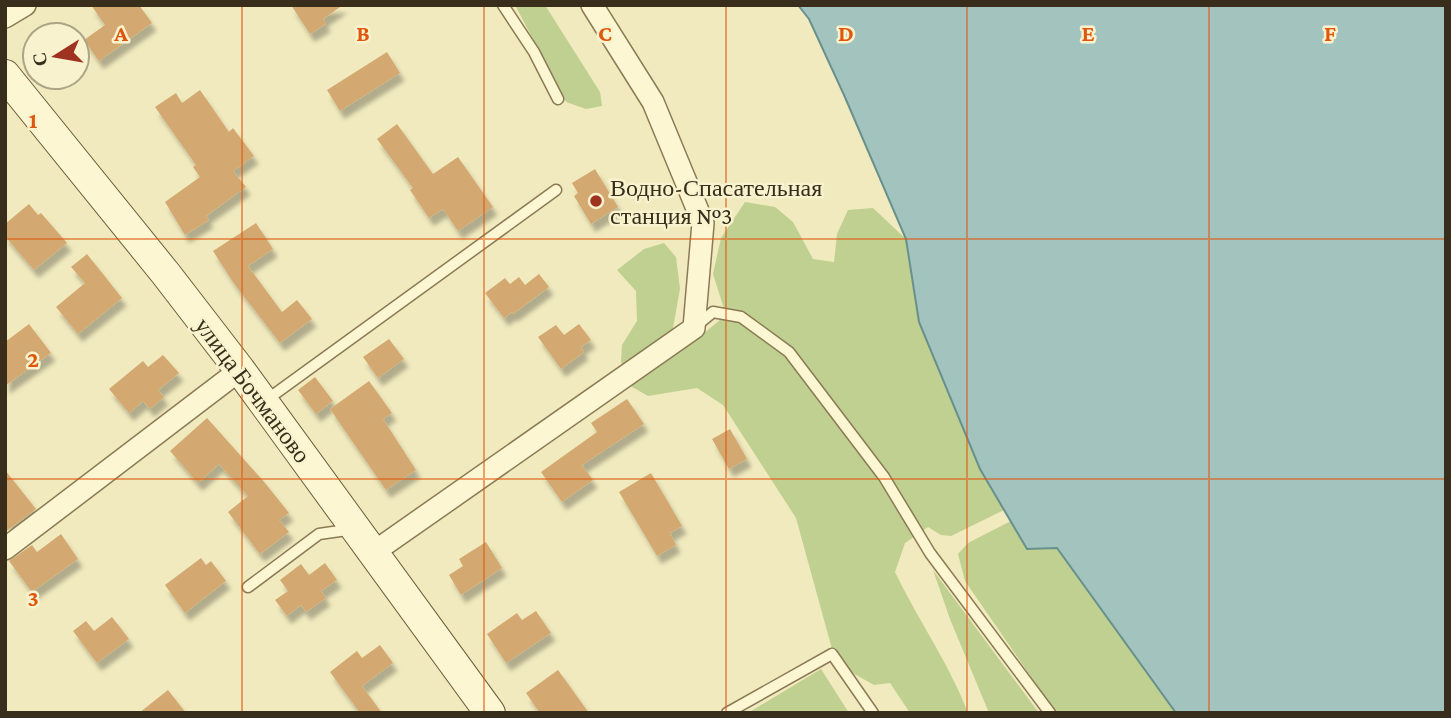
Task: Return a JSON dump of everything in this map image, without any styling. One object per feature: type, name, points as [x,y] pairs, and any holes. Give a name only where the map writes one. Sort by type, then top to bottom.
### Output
[{"type":"main road","name":"улица Бочманово","points":[[5,75],[149,252],[240,370],[490,713]]},
{"type":"street","points":[[5,17],[24,5]]},
{"type":"street","points":[[365,540],[694,328],[703,223],[653,102],[592,5]]},
{"type":"street","points":[[5,549],[240,370]]},
{"type":"lane","points":[[503,5],[534,52],[558,99]]},
{"type":"lane","points":[[263,402],[556,190]]},
{"type":"lane","points":[[694,328],[713,312],[741,317],[789,352],[884,477],[930,553],[1050,713]]},
{"type":"lane","points":[[247,587],[319,534],[365,540]]},
{"type":"lane","points":[[727,713],[832,654],[873,713]]},
{"type":"green space","points":[[515,5],[545,5],[600,92],[602,106],[586,109],[566,102]]},
{"type":"green space","points":[[745,202],[775,207],[793,222],[813,259],[834,262],[837,234],[848,210],[873,208],[906,239],[919,322],[980,469],[1004,510],[951,536],[941,535],[928,527],[905,543],[895,572],[952,677],[968,713],[910,713],[890,683],[874,685],[851,672],[832,649],[796,518],[723,405],[697,388],[648,396],[627,384],[621,361],[622,345],[637,321],[636,291],[617,270],[644,249],[664,243],[676,257],[680,289],[673,328],[698,338],[726,315],[713,274],[721,238]]},
{"type":"green space","points":[[1011,521],[1027,549],[1057,548],[1176,713],[1056,713],[965,581],[958,554],[968,543]]},
{"type":"green space","points":[[933,570],[1039,713],[989,713]]},
{"type":"green space","points":[[821,669],[849,713],[748,713]]},
{"type":"water","points":[[798,5],[1446,5],[1446,713],[1176,713],[1057,548],[1027,549],[980,469],[919,322],[906,239],[809,19]]},
{"type":"building","points":[[91,5],[139,5],[152,23],[99,61],[91,50],[91,35],[105,25]]},
{"type":"building","points":[[291,5],[343,5],[323,19],[326,24],[310,34]]},
{"type":"building","points":[[387,52],[400,73],[340,111],[327,90]]},
{"type":"building","points":[[200,90],[229,132],[233,128],[254,156],[233,171],[246,187],[206,216],[209,220],[185,235],[165,202],[200,177],[193,167],[196,165],[155,107],[176,93],[182,103]]},
{"type":"building","points":[[397,124],[433,174],[458,157],[493,207],[458,231],[443,209],[429,218],[410,190],[413,188],[377,139]]},
{"type":"building","name":"Водно-Спасательная станция №3","points":[[595,169],[618,207],[591,224],[574,196],[578,193],[572,183]]},
{"type":"building","points":[[29,204],[38,215],[41,213],[67,243],[34,270],[5,236],[5,224]]},
{"type":"building","points":[[256,223],[273,249],[248,266],[282,312],[297,300],[312,319],[280,343],[213,251]]},
{"type":"building","points":[[87,254],[122,298],[78,334],[56,307],[85,283],[71,267]]},
{"type":"building","points":[[539,274],[549,287],[504,318],[485,293],[505,278],[510,284],[519,277],[525,285]]},
{"type":"building","points":[[29,324],[51,353],[5,386],[5,342]]},
{"type":"building","points":[[579,324],[591,340],[581,347],[584,352],[561,369],[538,337],[556,325],[564,335]]},
{"type":"building","points":[[389,339],[404,359],[378,378],[363,357]]},
{"type":"building","points":[[163,355],[179,373],[158,390],[164,397],[150,409],[143,401],[129,413],[109,389],[143,361],[148,367]]},
{"type":"building","points":[[315,377],[333,401],[316,414],[298,390]]},
{"type":"building","points":[[369,381],[392,413],[383,419],[416,470],[386,490],[330,409]]},
{"type":"building","points":[[627,399],[644,424],[582,465],[593,480],[562,502],[541,472],[597,432],[591,423]]},
{"type":"building","points":[[207,418],[289,513],[279,520],[289,532],[260,554],[228,512],[248,496],[219,464],[198,483],[170,451]]},
{"type":"building","points":[[730,429],[747,459],[729,469],[712,439]]},
{"type":"building","points":[[5,470],[36,509],[5,532]]},
{"type":"building","points":[[651,473],[682,526],[670,533],[676,545],[657,556],[619,492]]},
{"type":"building","points":[[61,534],[78,559],[32,592],[9,561],[32,545],[37,552]]},
{"type":"building","points":[[486,542],[502,568],[461,595],[449,575],[463,566],[459,559]]},
{"type":"building","points":[[201,558],[206,565],[211,561],[226,581],[185,613],[165,585]]},
{"type":"building","points":[[325,563],[337,580],[321,591],[326,598],[306,612],[301,605],[287,616],[275,600],[288,591],[280,580],[301,564],[309,575]]},
{"type":"building","points":[[536,611],[551,633],[506,663],[487,634],[517,613],[522,620]]},
{"type":"building","points":[[112,617],[129,639],[97,663],[73,631],[86,621],[94,631]]},
{"type":"building","points":[[380,645],[393,663],[362,686],[382,713],[360,713],[330,672],[357,651],[362,658]]},
{"type":"building","points":[[558,670],[589,713],[540,713],[526,693]]},
{"type":"building","points":[[168,690],[186,713],[139,713]]},
{"type":"place","name":"Водно-Спасательная станция №3","points":[[596,201]]}]
